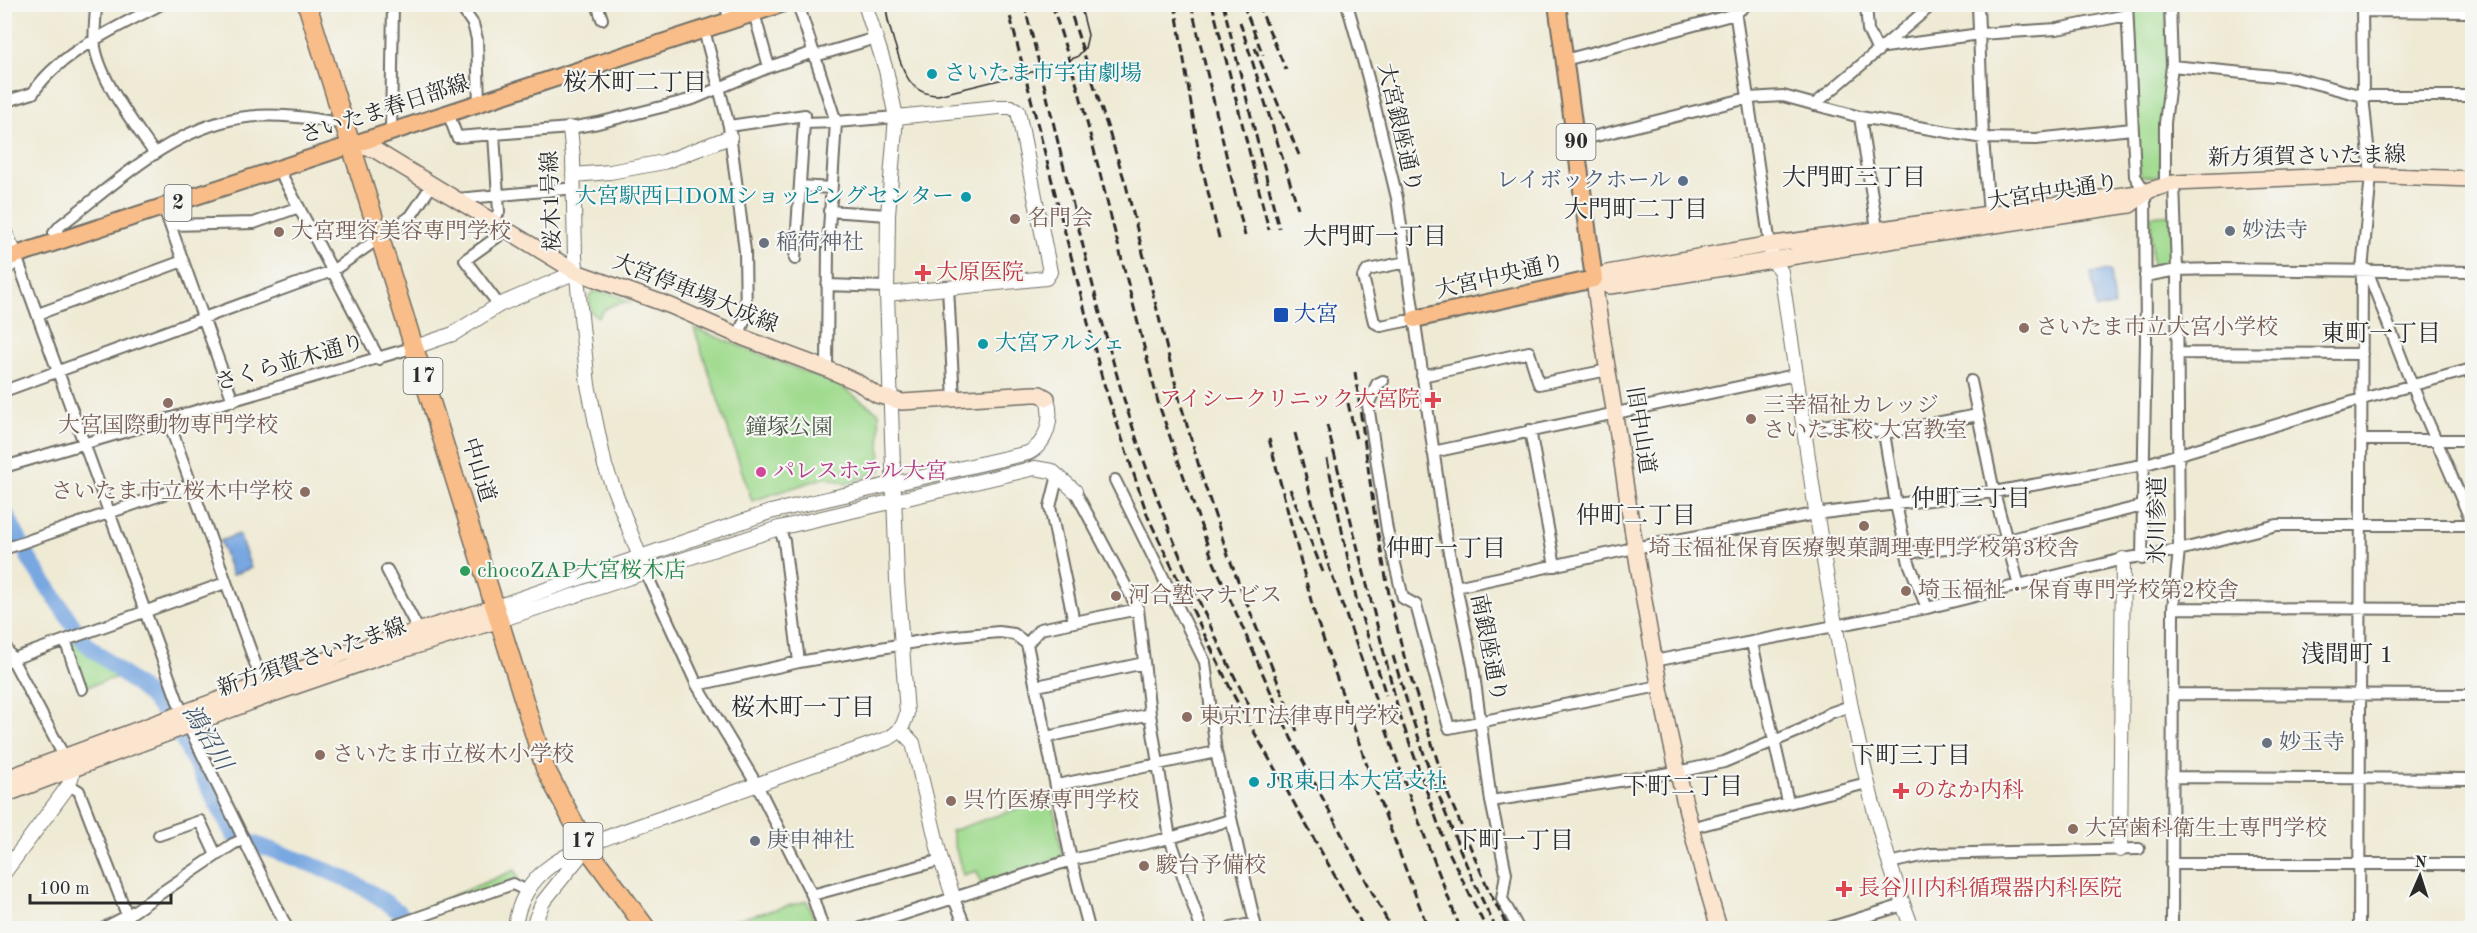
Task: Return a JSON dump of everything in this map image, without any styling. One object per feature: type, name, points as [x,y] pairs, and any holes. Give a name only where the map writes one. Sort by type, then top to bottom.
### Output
[{"type":"highway","name":"中山道","points":[[307,4],[545,768],[587,848],[646,928]]},
{"type":"main road","name":"さいたま春日部線","points":[[10,258],[780,4]]},
{"type":"main road","name":"旧中山道","points":[[1557,4],[1594,279],[1634,548],[1677,772],[1690,828],[1719,928]]},
{"type":"main road","name":"大宮停車場大成線","points":[[351,144],[375,150],[576,272],[671,306],[738,336],[827,369],[856,382],[877,395],[897,401],[1033,394],[1040,394],[1047,398]]},
{"type":"main road","name":"新方須賀さいたま線","points":[[2145,192],[2170,184],[2371,175],[2472,179]]},
{"type":"main road","name":"大宮中央通り","points":[[1771,252],[2130,205],[2145,192]]},
{"type":"main road","name":"大宮中央通り","points":[[1415,319],[1594,279],[1609,286],[1877,229],[2145,192]]},
{"type":"main road","name":"新方須賀さいたま線","points":[[4,795],[69,771],[163,727],[264,689],[345,653],[419,631],[498,614]]},
{"type":"main road","name":"新方須賀さいたま線","points":[[264,689],[368,661],[498,614]]},
{"type":"main road","name":"新方須賀さいたま線","points":[[4,779],[69,771]]},
{"type":"street","points":[[96,4],[94,41],[98,57],[116,97],[155,154]]},
{"type":"street","points":[[4,102],[33,93],[64,60],[161,4]]},
{"type":"street","points":[[391,131],[393,4]]},
{"type":"street","points":[[459,4],[473,24],[477,39],[479,103]]},
{"type":"street","points":[[597,4],[602,19]]},
{"type":"street","points":[[726,4],[729,21]]},
{"type":"street","points":[[798,4],[836,122],[829,212],[827,369]]},
{"type":"street","points":[[515,928],[520,904],[527,891],[535,880],[554,864],[641,826],[889,738],[901,730],[907,713],[897,580],[894,483],[897,401],[887,291],[888,216],[896,117],[865,4]]},
{"type":"street","name":"大宮銀座通り","points":[[1347,4],[1393,180],[1415,319]]},
{"type":"street","points":[[1565,60],[1747,4]]},
{"type":"street","points":[[1866,4],[1868,30],[1881,49]]},
{"type":"street","points":[[1814,105],[1933,4]]},
{"type":"street","points":[[1978,4],[1983,138],[1989,214]]},
{"type":"street","name":"氷川参道","points":[[2170,4],[2172,66],[2165,123],[2177,270],[2179,550],[2174,608],[2172,928]]},
{"type":"street","points":[[2359,928],[2362,354],[2364,270],[2371,175],[2363,96],[2362,8],[2472,12]]},
{"type":"street","points":[[1734,9],[1771,252],[1781,272],[1815,514],[1850,706],[1867,783],[1889,862],[1912,928]]},
{"type":"street","points":[[1881,49],[1980,34],[2057,28],[2127,10],[2135,176],[2145,192]]},
{"type":"street","points":[[754,13],[769,67]]},
{"type":"street","points":[[704,30],[721,87],[730,132],[747,275],[746,317],[738,336]]},
{"type":"street","points":[[448,113],[457,137],[570,128],[693,99],[769,67],[876,38]]},
{"type":"street","points":[[2172,66],[2295,78],[2363,96],[2472,96]]},
{"type":"street","points":[[1576,141],[1748,98],[1783,96],[1860,117],[1983,138],[2036,139],[2133,129]]},
{"type":"street","points":[[804,123],[998,107],[1011,107],[1018,111],[1049,266],[1049,276],[948,288],[887,291],[827,285]]},
{"type":"street","points":[[573,175],[664,162],[730,132],[805,115],[795,259]]},
{"type":"street","points":[[57,243],[54,233],[61,225],[155,154],[194,131],[240,118],[261,116],[344,124]]},
{"type":"street","points":[[1860,117],[1877,229]]},
{"type":"street","name":"桜木1号線","points":[[570,128],[576,272],[594,422],[605,466],[646,573]]},
{"type":"street","points":[[492,222],[499,212],[494,134]]},
{"type":"street","points":[[279,170],[379,359]]},
{"type":"street","points":[[4,391],[332,271],[411,216],[432,185]]},
{"type":"street","points":[[800,186],[831,188]]},
{"type":"street","points":[[456,199],[565,189]]},
{"type":"street","name":"氷川参道","points":[[2142,558],[2146,339],[2145,192]]},
{"type":"street","points":[[170,225],[254,223],[299,207]]},
{"type":"street","points":[[164,208],[233,401]]},
{"type":"street","points":[[829,212],[888,216]]},
{"type":"street","points":[[4,230],[10,258],[38,314],[183,720],[240,841],[287,928]]},
{"type":"street","points":[[499,305],[465,260],[507,230]]},
{"type":"street","points":[[4,272],[10,258]]},
{"type":"street","points":[[38,314],[183,261]]},
{"type":"street","points":[[1406,262],[1368,270],[1363,278],[1374,322],[1377,325],[1415,319]]},
{"type":"street","points":[[2145,276],[2177,270],[2472,272]]},
{"type":"street","points":[[1654,661],[1927,608],[2123,559],[2142,558],[2179,550],[2277,525],[2472,524],[2364,270]]},
{"type":"street","name":"さくら並木通り","points":[[4,467],[415,347],[453,334],[499,305],[576,272]]},
{"type":"street","points":[[948,288],[954,399]]},
{"type":"street","name":"南銀座通り","points":[[1415,319],[1416,344],[1446,538],[1469,642],[1482,722],[1491,801],[1506,873],[1502,899],[1518,928]]},
{"type":"street","points":[[1421,374],[1529,352],[1539,384],[1608,370]]},
{"type":"street","points":[[2177,353],[2362,354]]},
{"type":"street","points":[[1456,587],[1634,548],[1815,514],[1994,492],[2143,465],[2362,399],[2472,369]]},
{"type":"street","points":[[1433,452],[1795,375]]},
{"type":"street","points":[[1383,381],[1377,384],[1368,405],[1387,530],[1403,598],[1416,606],[1449,728],[1659,686]]},
{"type":"street","points":[[1971,381],[1994,492],[2019,586]]},
{"type":"street","points":[[498,614],[640,558],[770,512],[1020,456],[1034,450],[1048,427],[1051,416],[1047,398]]},
{"type":"street","points":[[1803,429],[1847,424],[1884,433],[1978,415]]},
{"type":"street","points":[[168,420],[264,689]]},
{"type":"street","points":[[1530,430],[1555,566]]},
{"type":"street","points":[[1884,433],[1907,553],[1927,608]]},
{"type":"street","points":[[2361,440],[2472,440]]},
{"type":"street","points":[[498,614],[646,573],[779,528],[1035,468],[1047,469],[1058,475],[1075,491],[1138,609],[1150,714],[1170,838],[1201,928]]},
{"type":"street","points":[[1058,475],[1050,507],[1074,622]]},
{"type":"street","points":[[1115,480],[1204,662],[1216,752],[1255,926],[1231,928]]},
{"type":"street","points":[[13,546],[190,485]]},
{"type":"street","points":[[1907,553],[2007,540],[2142,506]]},
{"type":"street","points":[[779,528],[783,541],[799,662]]},
{"type":"street","points":[[2120,850],[2123,559]]},
{"type":"street","points":[[387,570],[419,631]]},
{"type":"street","points":[[646,573],[697,685],[757,785],[812,895],[823,928]]},
{"type":"street","points":[[9,660],[225,583]]},
{"type":"street","points":[[2174,608],[2472,609]]},
{"type":"street","points":[[1028,644],[1040,629],[1138,609]]},
{"type":"street","points":[[697,685],[799,662],[903,645],[999,632],[1014,634],[1028,644],[1071,860],[1089,928]]},
{"type":"street","points":[[67,639],[82,689]]},
{"type":"street","points":[[1752,643],[1788,802]]},
{"type":"street","points":[[4,644],[9,660],[79,791],[132,928]]},
{"type":"street","points":[[1037,686],[1144,663]]},
{"type":"street","points":[[2173,694],[2472,695]]},
{"type":"street","points":[[1491,801],[1677,772],[1724,762],[1803,729],[1850,706]]},
{"type":"street","points":[[1047,737],[1150,714]]},
{"type":"street","points":[[901,730],[913,743],[941,860],[966,928]]},
{"type":"street","points":[[1057,785],[1216,752]]},
{"type":"street","points":[[4,873],[69,771]]},
{"type":"street","points":[[2172,777],[2472,779]]},
{"type":"street","points":[[1690,828],[1867,783]]},
{"type":"street","points":[[861,928],[1071,860],[1170,838],[1230,820]]},
{"type":"street","points":[[159,835],[200,821],[216,855]]},
{"type":"street","points":[[104,928],[127,916],[240,841]]},
{"type":"street","points":[[532,928],[543,902],[587,848]]},
{"type":"street","points":[[1889,862],[1931,854],[2139,849]]},
{"type":"street","points":[[812,895],[941,860]]},
{"type":"street","points":[[2171,864],[2472,864]]},
{"type":"street","points":[[388,928],[513,884],[527,891]]},
{"type":"street","points":[[1829,928],[1903,905]]},
{"type":"green space","points":[[2128,5],[2166,5],[2167,79],[2160,174],[2157,177],[2140,176]]},
{"type":"green space","points":[[2172,214],[2173,268],[2152,267],[2151,216]]},
{"type":"green space","points":[[594,291],[613,294],[633,303],[613,305],[605,309],[598,317],[591,312],[589,296]]},
{"type":"green space","name":"鐘塚公園","points":[[694,328],[840,386],[879,413],[881,471],[846,484],[826,477],[752,501]]},
{"type":"green space","points":[[79,638],[83,646],[121,676],[86,687],[70,642]]},
{"type":"green space","points":[[1052,797],[1062,853],[1060,858],[981,884],[977,871],[963,875],[951,831]]},
{"type":"green space","points":[[515,870],[518,878],[435,909],[433,904]]},
{"type":"green space","points":[[807,901],[817,928],[704,928]]},
{"type":"water","points":[[2110,271],[2114,306],[2096,309],[2091,273]]},
{"type":"water","points":[[239,534],[251,568],[232,575],[220,541]]},
{"type":"waterway","name":"鴻沼川","points":[[4,510],[31,562],[85,643],[150,696],[176,728],[234,836],[306,862],[353,883],[376,895],[415,928]]},
{"type":"tram line","points":[[887,4],[890,28],[907,78],[919,90],[938,95],[1036,71],[1077,57],[1085,48],[1088,35],[1080,4]]},
{"type":"railway","points":[[1007,4],[1102,378],[1148,517],[1234,696],[1364,928]]},
{"type":"railway","points":[[1024,4],[1099,310],[1138,443],[1189,577],[1249,705]]},
{"type":"railway","points":[[1052,4],[1080,95],[1158,402],[1212,558],[1291,738],[1391,928]]},
{"type":"railway","points":[[1068,4],[1126,185],[1179,398],[1203,480],[1228,555],[1297,731]]},
{"type":"railway","points":[[1175,4],[1199,154],[1220,242]]},
{"type":"railway","points":[[1191,4],[1245,236]]},
{"type":"railway","points":[[1212,4],[1269,230]]},
{"type":"railway","points":[[1223,4],[1279,228]]},
{"type":"railway","points":[[1243,4],[1263,55]]},
{"type":"railway","points":[[1258,4],[1286,70]]},
{"type":"railway","points":[[1240,22],[1298,208]]},
{"type":"railway","points":[[1255,48],[1299,155]]},
{"type":"railway","points":[[1355,372],[1375,518],[1389,594],[1404,656],[1449,797],[1490,893],[1508,928]]},
{"type":"railway","points":[[1348,403],[1356,439]]},
{"type":"railway","points":[[1327,425],[1399,713],[1446,846],[1486,928]]},
{"type":"railway","points":[[1295,433],[1327,561],[1413,806],[1460,928]]},
{"type":"railway","points":[[1269,439],[1314,612],[1374,786],[1428,928]]},
{"type":"railway","points":[[1327,459],[1357,602],[1386,695]]},
{"type":"railway","points":[[1290,489],[1323,572]]},
{"type":"railway","points":[[1393,656],[1438,795],[1465,862],[1496,928]]},
{"type":"place","name":"さいたま市宇宙劇場","points":[[932,74]]},
{"type":"place","name":"レイボックホール","points":[[1683,181]]},
{"type":"place","name":"大宮駅西口DOMショッピングセンター","points":[[966,197]]},
{"type":"place","name":"名門会","points":[[1015,219]]},
{"type":"place","name":"妙法寺","points":[[2230,231]]},
{"type":"place","name":"大宮理容美容専門学校","points":[[279,232]]},
{"type":"place","name":"稲荷神社","points":[[764,243]]},
{"type":"place","name":"大原医院","points":[[923,273]]},
{"type":"place","name":"大宮","points":[[1281,315]]},
{"type":"place","name":"さいたま市立大宮小学校","points":[[2024,328]]},
{"type":"place","name":"大宮アルシェ","points":[[983,344]]},
{"type":"place","name":"アイシークリニック大宮院","points":[[1433,400]]},
{"type":"place","name":"大宮国際動物専門学校","points":[[168,403]]},
{"type":"place","name":"三幸福祉カレッジ さいたま校 大宮教室","points":[[1751,419]]},
{"type":"place","name":"パレスホテル大宮","points":[[761,472]]},
{"type":"place","name":"さいたま市立桜木中学校","points":[[305,492]]},
{"type":"place","name":"埼玉福祉保育医療製菓調理専門学校第3校舎","points":[[1864,526]]},
{"type":"place","name":"chocoZAP大宮桜木店","points":[[465,571]]},
{"type":"place","name":"埼玉福祉・保育専門学校第2校舎","points":[[1906,591]]},
{"type":"place","name":"河合塾マナビス","points":[[1116,596]]},
{"type":"place","name":"東京IT法律専門学校","points":[[1187,717]]},
{"type":"place","name":"妙玉寺","points":[[2267,743]]},
{"type":"place","name":"さいたま市立桜木小学校","points":[[320,755]]},
{"type":"place","name":"JR東日本大宮支社","points":[[1254,782]]},
{"type":"place","name":"のなか内科","points":[[1901,791]]},
{"type":"place","name":"呉竹医療専門学校","points":[[951,801]]},
{"type":"place","name":"大宮歯科衛生士専門学校","points":[[2073,829]]},
{"type":"place","name":"庚申神社","points":[[755,841]]},
{"type":"place","name":"駿台予備校","points":[[1144,866]]},
{"type":"place","name":"長谷川内科循環器内科医院","points":[[1844,889]]},
{"type":"district","name":"桜木町二丁目","points":[[635,84]]},
{"type":"district","name":"大門町三丁目","points":[[1854,179]]},
{"type":"district","name":"大門町二丁目","points":[[1636,211]]},
{"type":"district","name":"大門町一丁目","points":[[1375,238]]},
{"type":"district","name":"東町一丁目","points":[[2381,335]]},
{"type":"district","name":"仲町三丁目","points":[[1971,500]]},
{"type":"district","name":"仲町二丁目","points":[[1636,517]]},
{"type":"district","name":"仲町一丁目","points":[[1446,550]]},
{"type":"district","name":"浅間町 1","points":[[2347,656]]},
{"type":"district","name":"桜木町一丁目","points":[[803,709]]},
{"type":"district","name":"下町三丁目","points":[[1911,757]]},
{"type":"district","name":"下町二丁目","points":[[1683,788]]},
{"type":"district","name":"下町一丁目","points":[[1514,842]]}]
